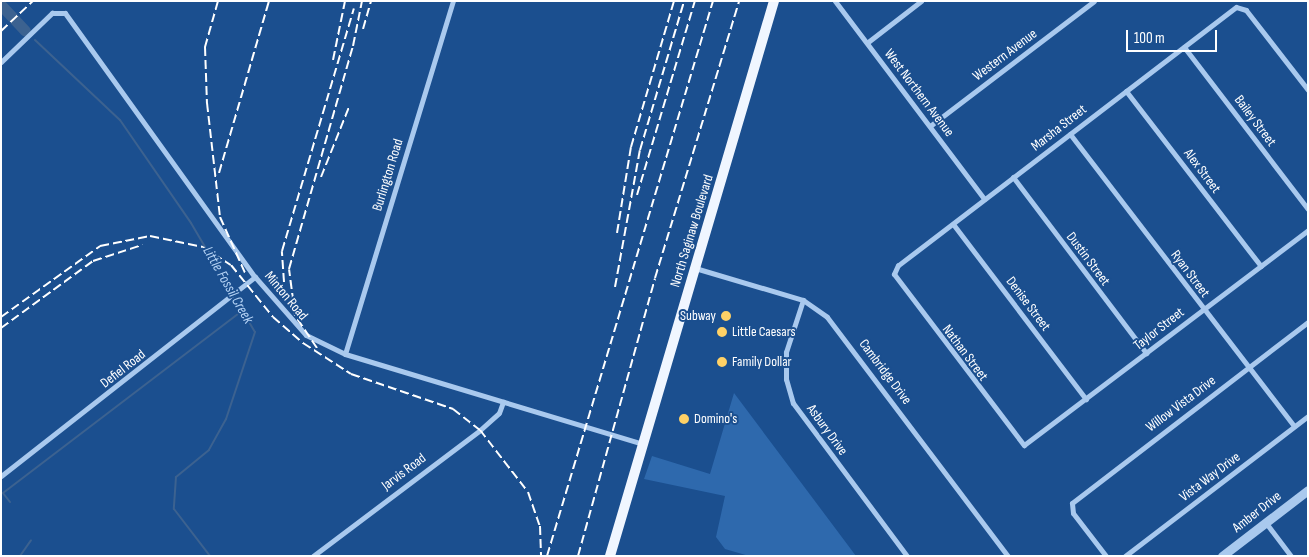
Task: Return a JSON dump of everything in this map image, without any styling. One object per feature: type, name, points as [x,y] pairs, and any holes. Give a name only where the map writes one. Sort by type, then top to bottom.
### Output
[{"type":"main road","name":"North Saginaw Boulevard","points":[[610,556],[774,1]]},
{"type":"street","name":"Burlington Road","points":[[345,354],[453,1]]},
{"type":"street","name":"West Northern Avenue","points":[[835,1],[868,42],[984,199]]},
{"type":"street","points":[[868,42],[922,1]]},
{"type":"street","name":"Western Avenue","points":[[930,126],[1094,1]]},
{"type":"street","name":"Marsha Street","points":[[893,271],[984,199],[1241,6],[1308,90]]},
{"type":"street","name":"Minton Road","points":[[1,62],[59,10],[255,277],[295,326],[345,354],[643,444]]},
{"type":"street","name":"Bailey Street","points":[[1184,47],[1308,209]]},
{"type":"street","name":"Alex Street","points":[[1126,91],[1261,266]]},
{"type":"street","name":"Ryan Street","points":[[1070,134],[1203,310],[1294,426]]},
{"type":"street","name":"Dustin Street","points":[[1013,177],[1146,353]]},
{"type":"street","name":"Denise Street","points":[[953,224],[1086,399]]},
{"type":"street","name":"Taylor Street","points":[[1024,445],[1308,230]]},
{"type":"street","name":"Cambridge Drive","points":[[695,268],[802,300],[839,330],[1008,556]]},
{"type":"street","name":"Nathan Street","points":[[893,271],[1024,445]]},
{"type":"street","name":"Defiel Road","points":[[1,476],[255,277]]},
{"type":"street","name":"Asbury Drive","points":[[802,300],[786,352],[786,379],[793,403],[907,556]]},
{"type":"street","name":"Willow Vista Drive","points":[[1106,556],[1071,506],[1308,322]]},
{"type":"street","name":"Jarvis Road","points":[[313,556],[480,430],[499,413],[503,402]]},
{"type":"street","name":"Vista Way Drive","points":[[1125,556],[1308,416]]},
{"type":"street","name":"Amber Drive","points":[[1222,556],[1308,490]]},
{"type":"street","points":[[1266,523],[1291,556]]},
{"type":"shaded area","points":[[734,393],[856,556],[749,556],[725,549],[716,537],[725,496],[644,479],[652,456],[710,474]]},
{"type":"waterway","name":"Little Fossil Creek","points":[[1,5],[25,31]]},
{"type":"waterway","name":"Little Fossil Creek","points":[[35,40],[120,120],[191,223],[255,332],[226,419],[209,450],[176,477],[174,509],[210,556]]},
{"type":"waterway","points":[[10,502],[3,493],[241,312]]},
{"type":"waterway","points":[[20,556],[31,540]]},
{"type":"railway","points":[[1,31],[33,1]]},
{"type":"railway","points":[[218,1],[205,47],[207,103],[220,217],[245,273]]},
{"type":"railway","points":[[219,173],[269,1]]},
{"type":"railway","points":[[333,60],[345,1]]},
{"type":"railway","points":[[317,348],[295,315],[289,269],[353,46],[362,1]]},
{"type":"railway","points":[[363,29],[371,1]]},
{"type":"railway","points":[[617,233],[631,147],[674,1]]},
{"type":"railway","points":[[615,287],[640,150],[684,1]]},
{"type":"railway","points":[[637,195],[695,1]]},
{"type":"railway","points":[[547,556],[713,1]]},
{"type":"railway","points":[[578,556],[655,278],[739,1]]},
{"type":"railway","points":[[284,282],[282,251],[354,8]]},
{"type":"railway","points":[[321,177],[349,107]]},
{"type":"railway","points":[[1,317],[100,246],[150,236],[203,247],[231,265],[273,317],[303,343],[351,374],[453,409],[480,430],[528,492],[540,526],[541,556]]},
{"type":"railway","points":[[1,328],[93,261],[142,245]]},
{"type":"place","name":"Subway","points":[[726,316]]},
{"type":"place","name":"Little Caesars","points":[[722,332]]},
{"type":"place","name":"Family Dollar","points":[[722,362]]},
{"type":"place","name":"Domino's","points":[[684,419]]}]
